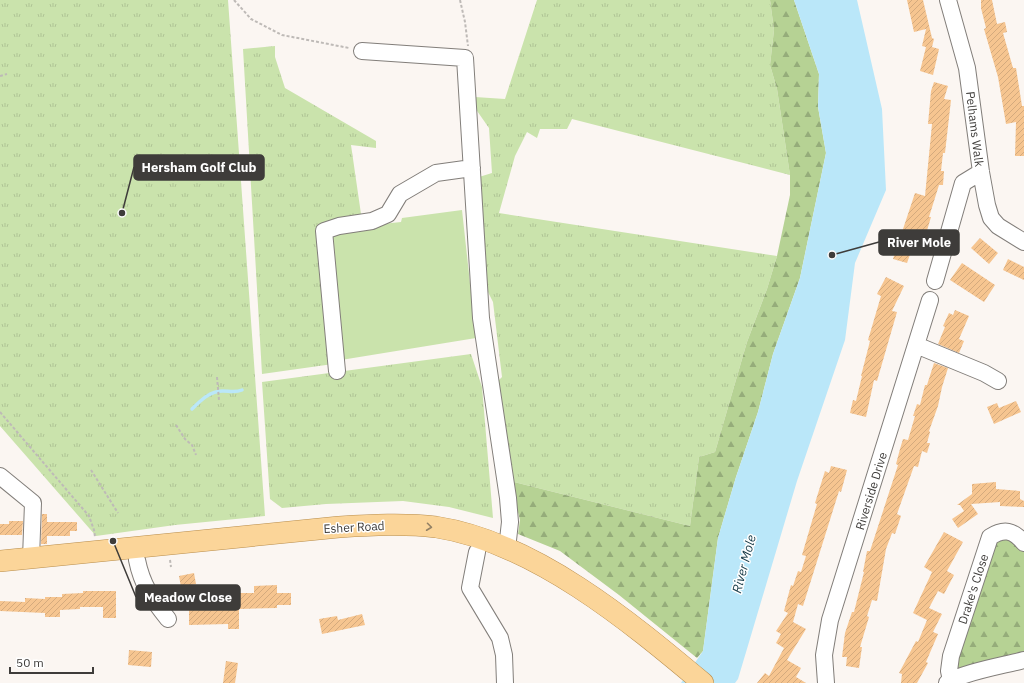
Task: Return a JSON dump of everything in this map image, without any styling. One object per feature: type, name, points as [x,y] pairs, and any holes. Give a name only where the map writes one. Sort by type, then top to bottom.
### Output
[{"type":"main road","name":"Esher Road","points":[[0,561],[304,530],[378,524],[436,527],[476,537],[507,549],[555,574],[602,603],[667,661]]},
{"type":"main road","name":"Esher Road","points":[[0,574],[310,542],[374,538],[398,538],[432,541],[465,548],[521,570],[565,594],[667,661]]},
{"type":"main road","points":[[667,661],[683,683]]},
{"type":"main road","points":[[667,661],[703,683]]},
{"type":"street","name":"Pelhams Walk","points":[[948,0],[967,68],[986,205],[991,218],[998,226],[1024,242]]},
{"type":"street","points":[[362,51],[465,58],[481,318],[508,498],[510,522],[507,549]]},
{"type":"street","points":[[338,372],[324,231],[339,226],[372,221],[388,214],[400,194],[436,173],[472,168]]},
{"type":"street","points":[[934,281],[963,183],[981,172]]},
{"type":"street","name":"Riverside Drive","points":[[826,683],[824,655],[830,620],[930,300]]},
{"type":"street","points":[[916,345],[998,381]]},
{"type":"street","points":[[0,476],[33,503],[31,558]]},
{"type":"street","name":"Drake's Close","points":[[1024,543],[1016,534],[1004,531],[990,537],[951,656],[949,681],[1024,660]]},
{"type":"street","points":[[477,552],[470,588],[500,638],[504,655],[505,683]]},
{"type":"street","points":[[138,560],[140,573],[146,590],[168,619]]},
{"type":"path","points":[[234,0],[251,18],[282,35],[362,51]]},
{"type":"path","points":[[460,0],[470,56],[465,58]]},
{"type":"path","points":[[0,76],[7,74]]},
{"type":"path","points":[[217,377],[219,400]]},
{"type":"path","points":[[0,412],[89,516],[96,542]]},
{"type":"path","points":[[176,426],[185,439],[192,445],[196,455]]},
{"type":"path","points":[[91,470],[118,513]]},
{"type":"green space","points":[[0,0],[228,0],[265,516],[175,525],[96,536],[0,426]]},
{"type":"green space","points":[[537,0],[770,0],[774,30],[770,65],[777,89],[790,175],[572,119],[567,129],[540,129],[537,138],[527,132],[515,156],[499,213],[777,256],[767,289],[747,342],[715,452],[699,457],[690,526],[510,481],[494,385],[502,377],[493,302],[485,286],[479,177],[492,173],[489,128],[475,108],[475,97],[505,99]]},
{"type":"green space","points":[[770,0],[794,0],[819,74],[818,107],[826,153],[800,278],[773,354],[758,412],[736,477],[718,538],[703,651],[697,658],[619,595],[560,551],[518,534],[520,520],[510,481],[690,526],[699,457],[715,452],[747,342],[767,289],[777,256],[790,195],[790,175],[777,89],[770,65],[774,30]]},
{"type":"green space","points":[[275,46],[275,57],[285,88],[376,141],[376,148],[351,145],[361,214],[354,220],[317,227],[333,364],[262,374],[243,49]]},
{"type":"green space","points":[[462,210],[476,338],[341,360],[328,237],[335,229],[401,222],[402,218]]},
{"type":"green space","points":[[471,354],[482,387],[493,518],[449,507],[403,501],[326,504],[282,508],[270,499],[262,382]]},
{"type":"green space","points":[[1004,538],[1015,540],[1024,550],[1024,656],[956,674],[954,667],[991,548],[998,540]]},
{"type":"water","points":[[794,0],[857,0],[882,109],[886,190],[855,263],[845,340],[797,481],[738,679],[735,683],[681,683],[703,651],[718,538],[736,477],[758,412],[773,354],[800,278],[826,153],[818,107],[819,74]]},
{"type":"building","points":[[907,0],[923,0],[932,38],[934,39],[932,47],[939,49],[933,75],[920,71],[926,47],[922,46],[926,29],[914,32]]},
{"type":"building","points":[[981,0],[992,0],[997,24],[1005,22],[1007,32],[1003,33],[1013,68],[1016,68],[1022,106],[1024,106],[1024,156],[1015,156],[1016,122],[1006,124],[998,77],[984,29],[986,28],[981,8]]},
{"type":"building","points":[[934,82],[948,86],[944,99],[951,100],[945,153],[943,153],[941,171],[944,171],[943,185],[939,185],[929,217],[931,217],[926,234],[918,232],[907,263],[893,259],[915,193],[925,196],[932,124],[928,124],[931,91]]},
{"type":"building","points":[[980,238],[998,253],[989,264],[971,248]]},
{"type":"building","points":[[1008,259],[1024,267],[1024,280],[1003,270]]},
{"type":"building","points":[[962,263],[995,285],[984,302],[950,280]]},
{"type":"building","points":[[886,277],[904,286],[892,311],[897,312],[877,381],[874,380],[866,417],[850,413],[853,400],[856,401],[870,341],[868,340],[881,296],[877,294]]},
{"type":"building","points":[[955,310],[969,316],[959,339],[964,341],[959,353],[938,344],[945,327],[943,326],[949,313],[953,315]]},
{"type":"building","points":[[934,363],[948,368],[938,406],[929,431],[927,443],[930,443],[927,453],[922,451],[918,467],[914,466],[897,514],[901,516],[895,534],[892,533],[886,549],[877,601],[872,600],[867,616],[869,617],[860,647],[862,647],[859,668],[846,666],[847,657],[842,657],[845,633],[852,612],[854,612],[864,572],[867,551],[870,551],[898,465],[896,464],[903,439],[908,440],[917,404],[920,405],[925,385],[927,385]]},
{"type":"building","points":[[1016,401],[1021,412],[994,424],[987,407],[997,403],[999,408]]},
{"type":"building","points":[[831,466],[847,470],[803,606],[798,604],[793,622],[806,629],[787,660],[801,668],[796,677],[806,683],[757,683],[765,673],[769,676],[784,648],[776,643],[781,634],[776,631],[788,613],[784,611],[791,585],[793,586],[798,571],[801,572],[806,556],[802,555],[817,504],[815,503],[825,471],[829,473]]},
{"type":"building","points":[[996,482],[996,489],[1020,491],[1020,499],[1024,501],[1024,507],[1000,506],[1000,502],[971,504],[978,514],[958,528],[952,519],[964,511],[960,505],[957,505],[972,494],[972,484]]},
{"type":"building","points":[[42,514],[47,514],[47,522],[77,522],[77,531],[70,531],[70,536],[47,536],[47,544],[41,544]]},
{"type":"building","points":[[9,521],[23,521],[22,535],[0,535],[0,524],[9,524]]},
{"type":"building","points":[[944,532],[963,542],[947,571],[954,575],[944,594],[938,591],[929,608],[942,614],[933,632],[938,634],[926,662],[928,663],[917,683],[901,683],[902,674],[899,673],[916,641],[918,642],[927,620],[913,613],[932,572],[924,567]]},
{"type":"building","points":[[194,573],[196,584],[181,587],[179,576]]},
{"type":"building","points":[[277,585],[277,593],[291,593],[291,605],[277,605],[277,608],[239,609],[239,629],[228,629],[228,624],[189,625],[189,609],[206,608],[206,593],[215,593],[216,602],[237,602],[237,593],[254,593],[254,586]]},
{"type":"building","points":[[83,591],[116,591],[116,618],[103,618],[103,607],[80,607],[80,609],[60,610],[60,617],[45,617],[45,613],[0,611],[0,601],[25,602],[25,598],[45,599],[45,597],[62,597],[62,594],[83,593]]},
{"type":"building","points":[[362,614],[365,625],[322,634],[319,619],[337,616],[338,620]]},
{"type":"building","points":[[129,650],[152,652],[151,667],[128,665]]},
{"type":"building","points":[[226,661],[238,663],[235,683],[223,683]]},
{"type":"waterway","points":[[192,409],[202,399],[210,394],[218,391],[235,392],[242,390]]},
{"type":"place","name":"Hersham Golf Club","points":[[122,213]]},
{"type":"place","name":"River Mole","points":[[832,255]]},
{"type":"place","name":"Meadow Close","points":[[113,541]]}]
